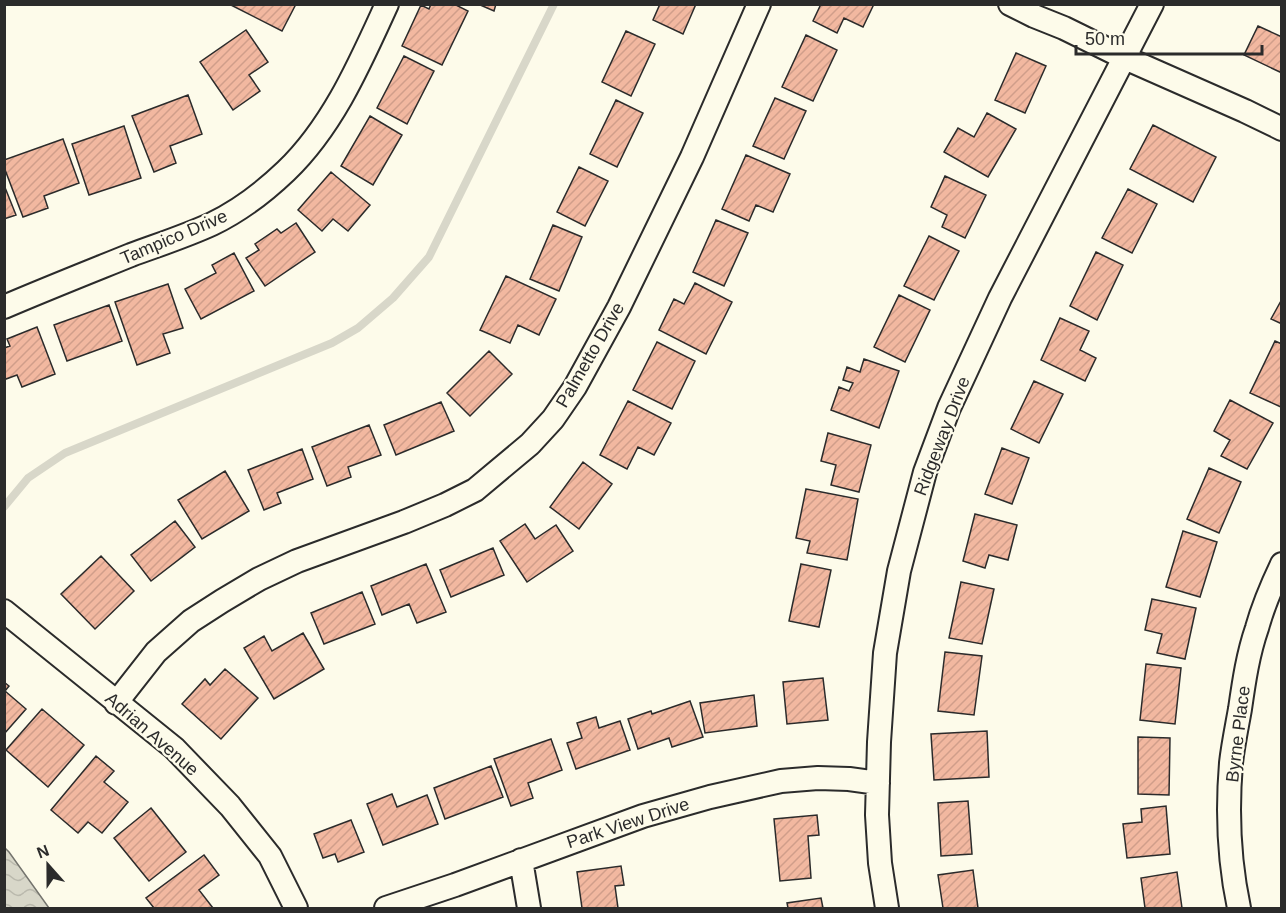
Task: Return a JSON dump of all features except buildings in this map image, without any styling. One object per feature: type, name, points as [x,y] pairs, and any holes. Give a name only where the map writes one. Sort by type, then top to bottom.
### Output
[{"type":"street","name":"Tampico Drive","points":[[4,307],[213,224],[250,201],[286,170],[336,106],[387,4]]},
{"type":"street","name":"Palmetto Drive","points":[[116,703],[156,652],[191,621],[222,601],[259,579],[297,561],[404,522],[475,490],[538,436],[575,387],[620,307],[692,157],[759,4]]},
{"type":"street","points":[[1010,4],[1281,129]]},
{"type":"street","name":"Ridgeway Drive","points":[[887,909],[877,815],[885,654],[899,571],[925,472],[950,408],[1000,298],[1152,4]]},
{"type":"street","name":"Byrne Place","points":[[1239,909],[1231,851],[1231,762],[1245,673],[1256,630],[1281,564]]},
{"type":"street","name":"Adrian Avenue","points":[[4,611],[174,748],[230,806],[270,856],[296,909]]},
{"type":"street","name":"Park View Drive","points":[[386,909],[643,816],[710,797],[781,781],[818,778],[878,783]]},
{"type":"street","points":[[521,860],[529,909]]},
{"type":"water","points":[[5,848],[9,852],[49,908],[5,908]]},
{"type":"waterway","points":[[4,507],[28,478],[65,453],[332,343],[358,328],[393,298],[429,257],[554,4]]}]
